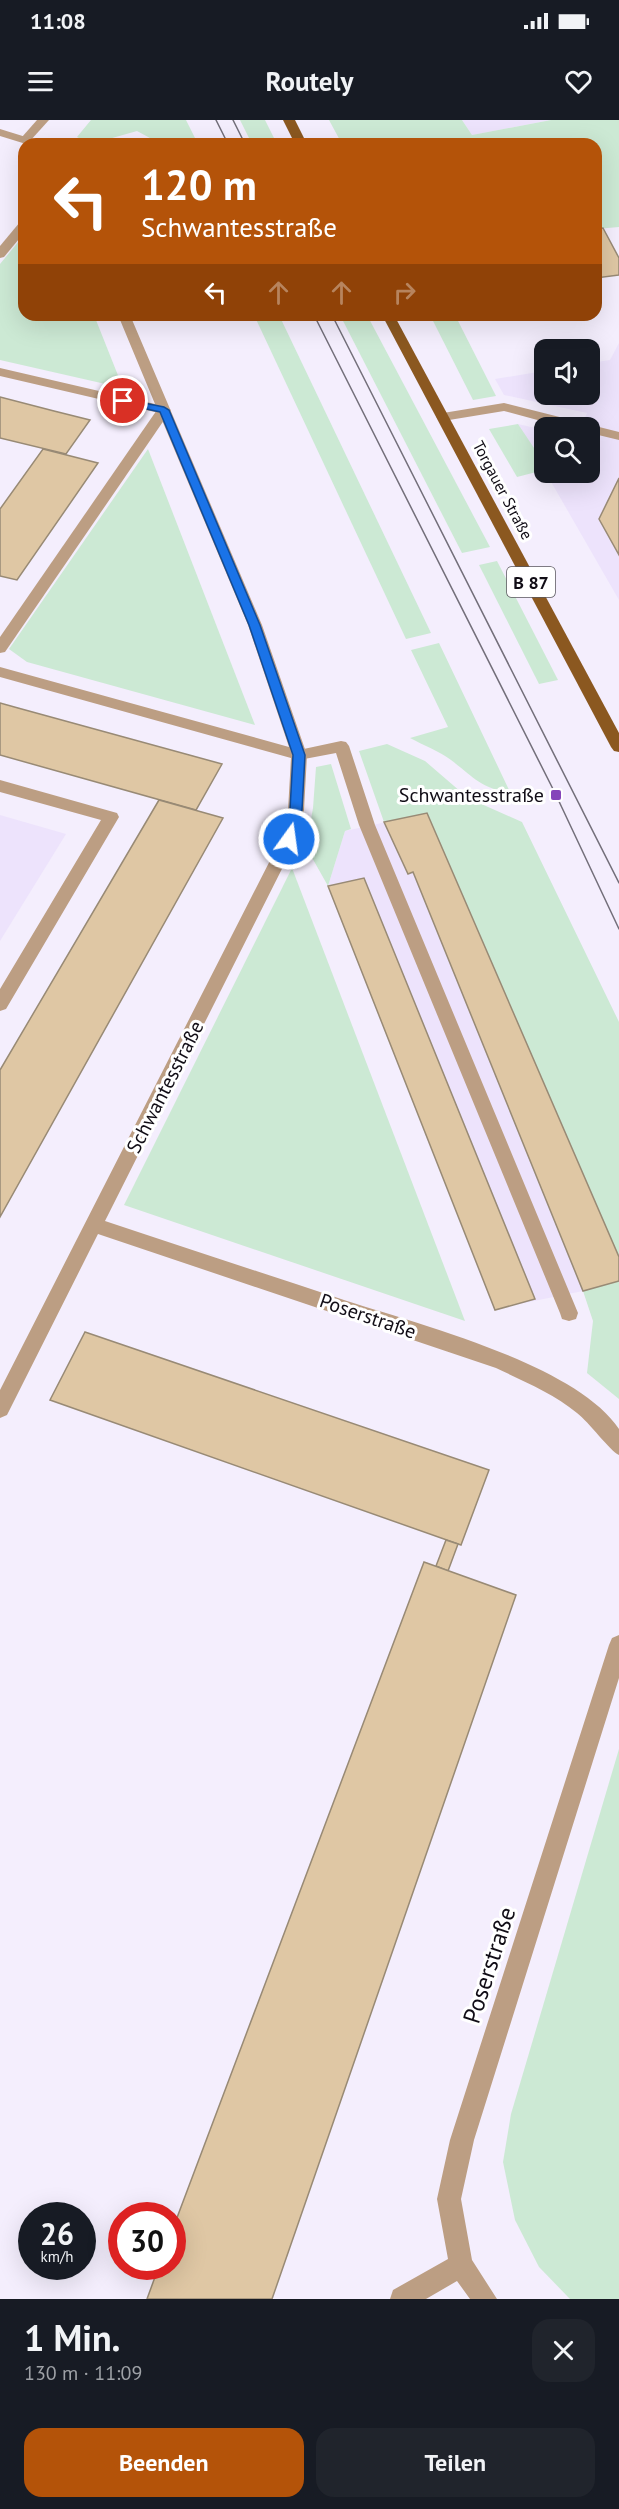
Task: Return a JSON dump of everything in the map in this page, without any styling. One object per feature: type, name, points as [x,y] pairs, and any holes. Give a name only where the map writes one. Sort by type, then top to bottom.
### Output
[{"type":"main road","points":[[289,120],[298,138]]},
{"type":"main road","name":"Torgauer Straße","points":[[391,321],[619,747]]},
{"type":"street","points":[[27,138],[43,120]]},
{"type":"street","points":[[0,132],[22,138]]},
{"type":"street","points":[[0,254],[18,232]]},
{"type":"street","name":"Schwantesstraße","points":[[0,1409],[289,839],[296,810],[299,755],[255,625],[127,321]]},
{"type":"street","points":[[0,372],[164,410],[0,648]]},
{"type":"street","points":[[443,417],[504,407],[543,417]]},
{"type":"street","points":[[600,431],[619,436]]},
{"type":"street","points":[[0,672],[299,755],[341,746],[367,825],[569,1312]]},
{"type":"street","points":[[0,786],[111,818],[0,1004]]},
{"type":"street","name":"Poserstraße","points":[[94,1225],[501,1361],[559,1389],[610,1430],[619,1446]]},
{"type":"street","name":"Poserstraße","points":[[485,2299],[461,2265],[449,2199],[462,2140],[619,1645]]},
{"type":"street","points":[[402,2299],[461,2265]]},
{"type":"shaded area","points":[[462,120],[551,120],[472,135]]},
{"type":"shaded area","points":[[619,343],[619,600],[552,483],[600,483],[600,417],[585,417],[587,413],[550,405],[600,405],[600,362],[610,360]]},
{"type":"shaded area","points":[[534,373],[534,402],[504,395],[495,379]]},
{"type":"shaded area","points":[[518,424],[534,428],[534,452]]},
{"type":"shaded area","points":[[427,813],[583,1291],[495,1309],[328,886],[345,831]]},
{"type":"shaded area","points":[[0,815],[66,834],[0,941]]},
{"type":"green space","points":[[91,120],[186,120],[195,138],[150,138],[137,131],[112,138],[77,137]]},
{"type":"green space","points":[[240,120],[265,120],[274,138],[249,138]]},
{"type":"green space","points":[[329,120],[462,120],[472,135],[551,120],[619,120],[619,227],[602,228],[602,138],[339,138]]},
{"type":"green space","points":[[18,242],[18,321],[96,321],[123,388],[0,360],[0,264]]},
{"type":"green space","points":[[257,321],[282,321],[431,633],[406,639]]},
{"type":"green space","points":[[343,321],[370,321],[490,547],[462,553]]},
{"type":"green space","points":[[433,321],[458,321],[496,396],[473,400]]},
{"type":"green space","points":[[518,424],[534,448],[534,473],[517,477],[489,429]]},
{"type":"green space","points":[[148,449],[255,725],[27,662],[9,649]]},
{"type":"green space","points":[[497,561],[558,680],[539,684],[479,565]]},
{"type":"green space","points":[[439,643],[511,794],[484,785],[446,757],[410,738],[448,727],[411,650]]},
{"type":"green space","points":[[387,744],[425,761],[468,798],[522,822],[619,1022],[619,1257],[427,813],[384,822],[359,751]]},
{"type":"green space","points":[[331,764],[351,829],[345,831],[328,886],[306,847],[313,808],[316,767]]},
{"type":"green space","points":[[292,868],[465,1321],[124,1205]]},
{"type":"green space","points":[[619,1281],[619,1399],[587,1373],[593,1321],[583,1291]]},
{"type":"green space","points":[[619,1749],[619,2299],[570,2299],[539,2267],[515,2220],[503,2162],[511,2114]]},
{"type":"building","points":[[602,228],[619,258],[619,275],[602,277]]},
{"type":"building","points":[[0,397],[90,420],[66,454],[0,438]]},
{"type":"building","points":[[43,449],[98,463],[17,580],[0,576],[0,509]]},
{"type":"building","points":[[619,478],[619,555],[599,519]]},
{"type":"building","points":[[0,703],[222,764],[196,810],[0,755]]},
{"type":"building","points":[[159,800],[223,818],[0,1217],[0,1070]]},
{"type":"building","points":[[427,813],[619,1257],[619,1281],[583,1291],[413,872],[408,874],[384,822]]},
{"type":"building","points":[[364,878],[535,1299],[495,1310],[328,886]]},
{"type":"building","points":[[85,1332],[489,1470],[461,1545],[50,1400]]},
{"type":"building","points":[[446,1540],[458,1544],[448,1571],[436,1566]]},
{"type":"building","points":[[424,1562],[516,1595],[272,2299],[147,2299],[154,2280],[186,2280],[186,2202],[183,2202]]},
{"type":"tram line","points":[[216,120],[225,138]]},
{"type":"tram line","points":[[233,120],[242,138]]},
{"type":"tram line","points":[[317,321],[556,795],[619,929]]},
{"type":"tram line","points":[[335,321],[619,883]]},
{"type":"place","name":"Schwantesstraße","points":[[556,795]]},
{"type":"route","points":[[123,401],[164,410],[255,625],[299,755],[296,810],[289,839]]}]
